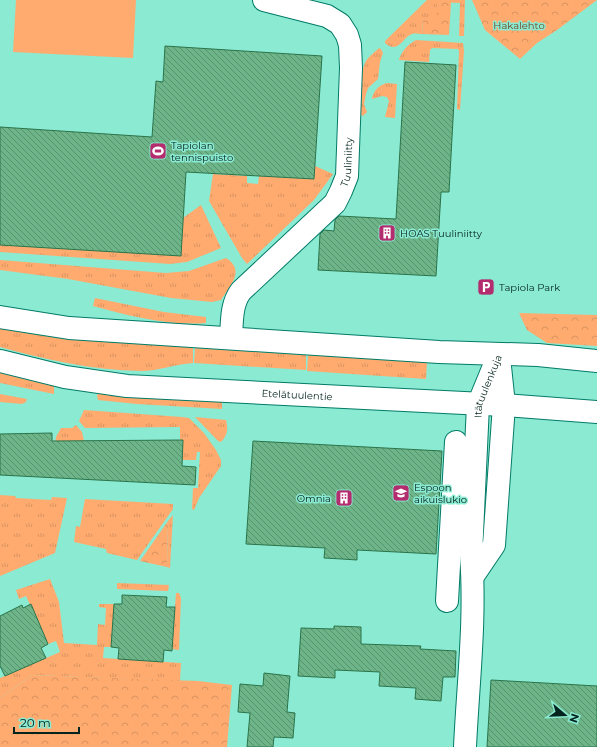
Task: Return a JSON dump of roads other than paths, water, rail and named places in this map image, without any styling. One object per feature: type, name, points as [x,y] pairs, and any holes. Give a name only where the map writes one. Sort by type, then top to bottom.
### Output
[{"type":"street","name":"Tuuliniitty","points":[[231,338],[234,303],[240,291],[336,203],[342,192],[347,176],[352,68],[350,45],[347,35],[340,24],[327,16],[264,0]]},
{"type":"street","points":[[0,317],[69,328],[439,352],[538,356],[597,361]]},
{"type":"street","name":"Itätuulenkuja","points":[[465,747],[473,612],[473,576],[471,555],[478,404],[499,354]]},
{"type":"street","name":"Itätuulenkuja","points":[[473,576],[494,545],[504,405],[499,354]]},
{"type":"street","name":"Etelätuulentie","points":[[0,360],[65,378],[127,386],[504,405],[597,412]]},
{"type":"street","points":[[447,601],[456,442]]},
{"type":"place","name":"Tapiolan tennispuisto","points":[[158,151]]},
{"type":"place","name":"HOAS Tuuliniitty","points":[[387,233]]},
{"type":"place","name":"Tapiola Park","points":[[486,287]]},
{"type":"place","name":"Espoon aikuislukio","points":[[401,493]]},
{"type":"place","name":"Omnia","points":[[344,498]]},
{"type":"park label","name":"Hakalehto","points":[[519,25]]}]
